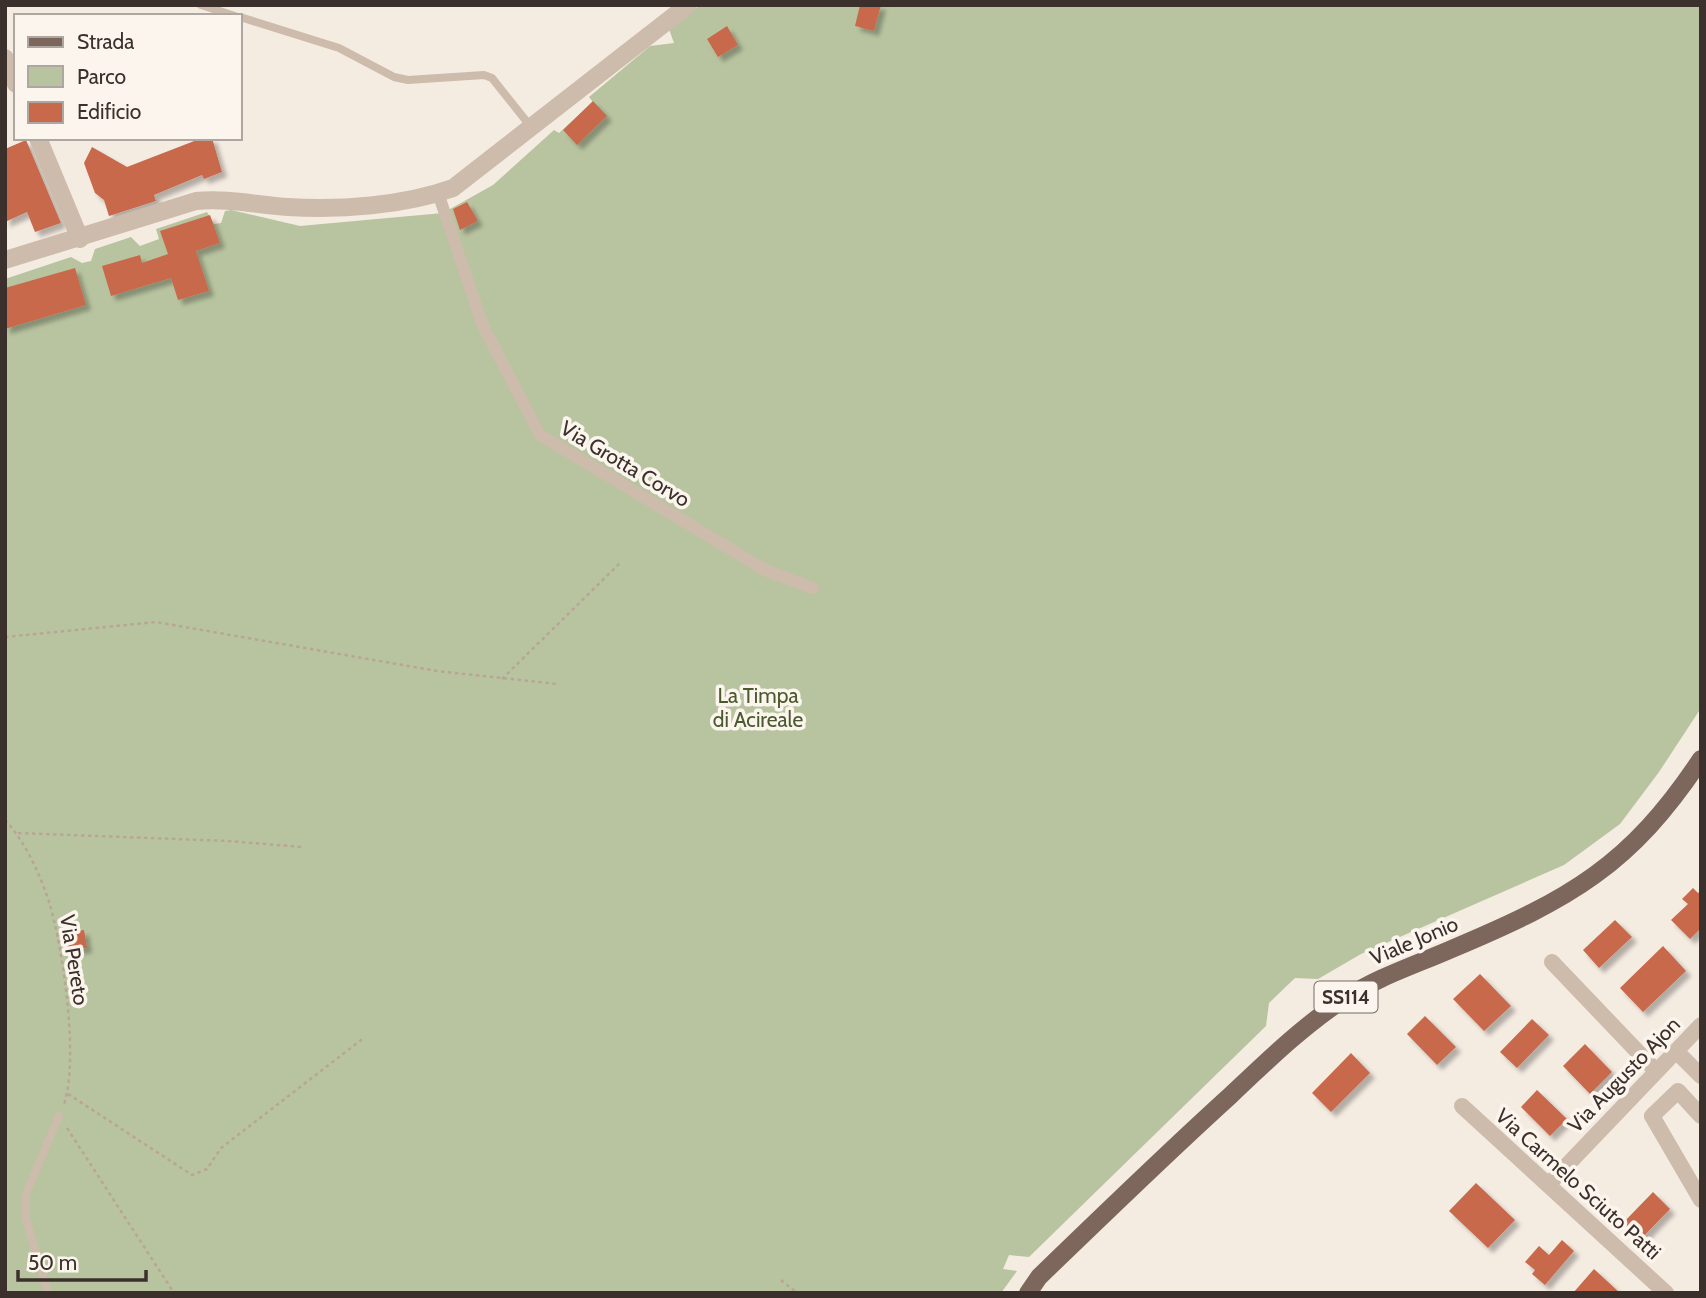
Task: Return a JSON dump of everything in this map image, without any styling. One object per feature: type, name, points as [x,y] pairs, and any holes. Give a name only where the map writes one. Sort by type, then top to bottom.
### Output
[{"type":"main road","name":"Viale Jonio","points":[[1028,1293],[1039,1276],[1315,1020],[1345,998],[1389,975],[1505,927],[1573,892],[1636,842],[1662,813],[1701,759]]},
{"type":"street","points":[[5,260],[196,201],[226,199],[316,208],[413,199],[438,193],[466,179],[688,5]]},
{"type":"street","points":[[39,140],[80,239]]},
{"type":"street","name":"Via Grotta Corvo","points":[[438,193],[483,327],[540,435],[767,571],[813,587]]},
{"type":"street","points":[[1552,962],[1656,1071]]},
{"type":"street","name":"Via Augusto Ajon","points":[[1548,1185],[1701,1025]]},
{"type":"street","points":[[1676,1051],[1701,1076]]},
{"type":"street","points":[[1701,1116],[1678,1091],[1652,1116],[1701,1200]]},
{"type":"street","name":"Via Carmelo Sciuto Patti","points":[[1462,1106],[1666,1293]]},
{"type":"lane","points":[[201,5],[230,14]]},
{"type":"lane","points":[[242,18],[340,48],[394,77],[408,80],[484,75],[492,78],[531,127]]},
{"type":"lane","points":[[48,1293],[26,1219],[24,1196],[59,1116]]},
{"type":"path","points":[[502,679],[620,563]]},
{"type":"path","points":[[5,637],[156,622],[502,679],[557,684]]},
{"type":"path","name":"Via Pereto","points":[[5,820],[18,833],[49,904],[62,967],[69,1031],[68,1094],[59,1116]]},
{"type":"path","points":[[18,833],[228,841],[302,847]]},
{"type":"path","points":[[68,1094],[192,1175],[206,1169],[221,1148],[365,1037]]},
{"type":"path","points":[[59,1116],[174,1293]]},
{"type":"path","points":[[781,1280],[797,1293]]},
{"type":"green space","name":"La Timpa di Acireale","points":[[700,5],[1701,5],[1701,708],[1659,772],[1620,824],[1564,865],[1361,954],[1318,979],[1295,978],[1269,1003],[1266,1026],[1029,1257],[1009,1255],[1003,1269],[1017,1271],[1001,1293],[5,1293],[5,279],[71,257],[82,263],[91,261],[95,249],[131,237],[140,246],[159,239],[156,229],[207,212],[214,224],[221,223],[225,211],[231,210],[300,226],[443,213],[493,185],[554,130],[559,133],[593,102],[589,97],[650,46],[674,43],[669,29]]},
{"type":"building","points":[[860,5],[881,5],[874,31],[855,26]]},
{"type":"building","points":[[727,26],[738,45],[718,57],[707,39]]},
{"type":"building","points":[[593,101],[607,116],[577,145],[563,130]]},
{"type":"building","points":[[26,140],[61,223],[35,232],[27,212],[5,222],[5,149]]},
{"type":"building","points":[[197,140],[213,140],[222,172],[204,179],[202,175],[154,195],[156,201],[109,216],[104,200],[95,193],[84,163],[92,147],[127,167]]},
{"type":"building","points":[[467,202],[478,221],[460,230],[453,209]]},
{"type":"building","points":[[210,215],[220,243],[196,251],[209,291],[178,300],[171,278],[111,296],[102,266],[140,255],[142,263],[168,254],[160,231]]},
{"type":"building","points":[[75,268],[86,305],[5,329],[5,288]]},
{"type":"building","points":[[1693,888],[1698,893],[1701,891],[1701,928],[1690,939],[1671,920],[1688,904],[1682,899]]},
{"type":"building","points":[[1615,920],[1632,937],[1599,968],[1583,950]]},
{"type":"building","points":[[84,930],[87,948],[65,951],[62,933]]},
{"type":"building","points":[[1663,946],[1686,971],[1643,1012],[1620,988]]},
{"type":"building","points":[[1480,974],[1511,1006],[1484,1031],[1453,999]]},
{"type":"building","points":[[1425,1016],[1456,1047],[1437,1065],[1407,1034]]},
{"type":"building","points":[[1532,1019],[1549,1035],[1517,1068],[1500,1052]]},
{"type":"building","points":[[1585,1044],[1612,1072],[1590,1094],[1563,1066]]},
{"type":"building","points":[[1351,1053],[1370,1073],[1331,1112],[1312,1093]]},
{"type":"building","points":[[1537,1090],[1567,1119],[1550,1136],[1521,1107]]},
{"type":"building","points":[[1476,1183],[1515,1220],[1488,1248],[1449,1211]]},
{"type":"building","points":[[1653,1192],[1670,1209],[1640,1240],[1623,1223]]},
{"type":"building","points":[[1562,1240],[1574,1251],[1545,1285],[1532,1274],[1535,1270],[1525,1262],[1539,1246],[1549,1255]]},
{"type":"building","points":[[1594,1269],[1620,1293],[1573,1293]]}]
